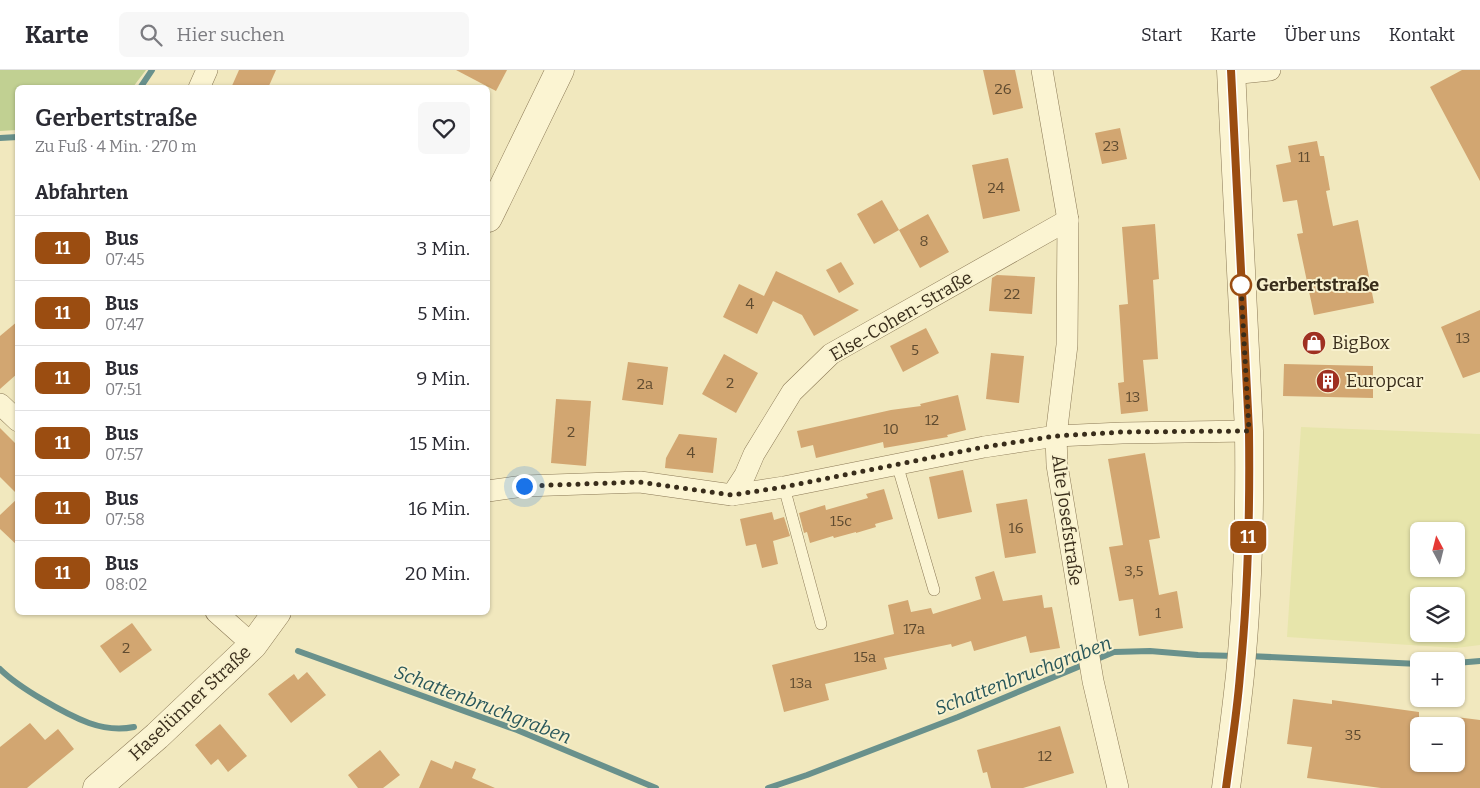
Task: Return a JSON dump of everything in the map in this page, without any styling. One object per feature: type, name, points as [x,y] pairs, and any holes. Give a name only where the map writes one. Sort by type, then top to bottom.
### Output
[{"type":"street","points":[[200,85],[207,70]]},
{"type":"street","points":[[490,214],[560,70]]},
{"type":"street","name":"Alte Josefstraße","points":[[1042,70],[1068,220],[1067,345],[1056,436],[1057,466],[1086,646],[1118,788]]},
{"type":"street","points":[[1226,788],[1243,640],[1248,550],[1249,431],[1231,72],[1270,70]]},
{"type":"street","name":"Else-Cohen-Straße","points":[[732,495],[745,475],[754,454],[792,392],[831,354],[1068,220]]},
{"type":"street","points":[[0,404],[15,418]]},
{"type":"street","points":[[490,491],[524,486],[640,482],[732,495],[784,487],[984,447],[1056,436],[1122,432],[1249,431]]},
{"type":"street","points":[[219,615],[253,645]]},
{"type":"street","name":"Haselünner Straße","points":[[97,788],[158,736],[253,645],[275,615]]},
{"type":"lane","points":[[897,464],[934,590]]},
{"type":"lane","points":[[784,487],[821,624]]},
{"type":"shaded area","points":[[1301,427],[1480,434],[1480,645],[1456,648],[1287,637]]},
{"type":"green space","points":[[0,70],[146,70],[135,85],[15,85],[15,130],[0,131]]},
{"type":"building","points":[[239,70],[276,70],[269,85],[232,85]]},
{"type":"building","points":[[456,70],[507,70],[496,91],[490,88],[490,85],[485,85]]},
{"type":"building","points":[[983,70],[1015,70],[1023,108],[993,115]]},
{"type":"building","points":[[1462,70],[1480,70],[1480,181],[1430,87]]},
{"type":"building","points":[[1120,128],[1127,159],[1102,164],[1095,133]]},
{"type":"building","points":[[1317,141],[1320,156],[1324,156],[1330,190],[1326,191],[1333,226],[1358,220],[1374,303],[1314,315],[1297,234],[1303,233],[1297,200],[1283,202],[1276,165],[1291,162],[1288,146]]},
{"type":"building","points":[[1008,158],[1020,211],[983,219],[972,165]]},
{"type":"building","points":[[882,200],[899,230],[874,244],[857,214]]},
{"type":"building","points":[[928,214],[949,252],[920,268],[899,230]]},
{"type":"building","points":[[1155,224],[1159,279],[1153,280],[1158,359],[1143,360],[1148,411],[1121,414],[1118,383],[1124,382],[1119,305],[1128,304],[1122,227]]},
{"type":"building","points":[[841,262],[854,284],[839,293],[826,270]]},
{"type":"building","points":[[776,271],[859,310],[814,336],[802,315],[773,301],[757,334],[723,317],[739,284],[764,296]]},
{"type":"building","points":[[997,275],[1035,277],[1032,314],[989,311],[992,278]]},
{"type":"building","points":[[1480,310],[1480,372],[1463,378],[1441,327]]},
{"type":"building","points":[[15,324],[15,376],[0,389],[0,336]]},
{"type":"building","points":[[926,328],[939,353],[903,372],[890,346]]},
{"type":"building","points":[[991,353],[1024,356],[1019,403],[986,399]]},
{"type":"building","points":[[724,354],[758,373],[736,413],[702,394]]},
{"type":"building","points":[[628,362],[668,367],[663,405],[622,400]]},
{"type":"building","name":"Europcar","points":[[1284,364],[1373,366],[1373,398],[1283,396]]},
{"type":"building","points":[[958,395],[966,430],[947,435],[948,437],[884,448],[883,442],[816,458],[813,445],[801,448],[797,431],[891,410],[921,406],[920,404]]},
{"type":"building","points":[[556,399],[591,401],[586,466],[551,463]]},
{"type":"building","points":[[0,428],[15,443],[15,492],[0,477]]},
{"type":"building","points":[[679,434],[717,438],[713,473],[665,468],[666,458]]},
{"type":"building","points":[[1145,453],[1160,538],[1149,540],[1159,595],[1177,591],[1183,628],[1139,636],[1133,599],[1119,601],[1109,547],[1123,545],[1108,459]]},
{"type":"building","points":[[963,470],[972,512],[938,519],[929,477]]},
{"type":"building","points":[[884,489],[893,519],[875,524],[876,527],[856,533],[834,538],[833,536],[810,543],[807,532],[804,533],[799,513],[825,505],[826,510],[868,498],[866,494]]},
{"type":"building","points":[[1027,499],[1036,553],[1005,558],[996,504]]},
{"type":"building","points":[[15,501],[15,543],[0,529],[0,515]]},
{"type":"building","points":[[772,512],[774,520],[784,517],[790,536],[773,541],[778,564],[762,568],[756,544],[746,546],[740,519]]},
{"type":"building","points":[[994,571],[1003,601],[1042,595],[1044,608],[1052,607],[1060,648],[1030,653],[1026,636],[974,651],[971,641],[952,647],[951,644],[884,658],[887,669],[825,684],[829,700],[784,712],[772,665],[894,634],[888,605],[908,600],[911,612],[931,608],[933,614],[981,599],[975,577]]},
{"type":"building","points":[[132,623],[152,650],[120,673],[100,646]]},
{"type":"building","points":[[307,672],[326,695],[291,723],[268,694],[294,674],[298,680]]},
{"type":"building","points":[[1293,699],[1332,704],[1332,700],[1419,712],[1419,717],[1410,717],[1410,772],[1465,772],[1465,718],[1480,720],[1480,788],[1381,788],[1307,778],[1312,747],[1287,744]]},
{"type":"building","points":[[30,723],[45,740],[58,729],[74,749],[27,788],[0,788],[0,747]]},
{"type":"building","points":[[220,724],[247,756],[228,772],[218,759],[211,765],[195,745]]},
{"type":"building","points":[[1060,726],[1074,773],[1023,788],[991,788],[987,772],[983,773],[977,750]]},
{"type":"building","points":[[380,750],[400,775],[383,788],[358,788],[348,775]]},
{"type":"building","points":[[431,760],[452,769],[455,761],[476,769],[472,778],[495,788],[419,788]]},
{"type":"waterway","points":[[142,85],[152,70]]},
{"type":"waterway","points":[[0,138],[15,137]]},
{"type":"waterway","name":"Schattenbruchgraben","points":[[298,651],[517,730],[656,788]]},
{"type":"waterway","name":"Schattenbruchgraben","points":[[768,788],[958,717],[1114,652],[1150,651],[1235,656]]},
{"type":"waterway","name":"Schattenbruchgraben","points":[[1248,656],[1410,664]]},
{"type":"waterway","name":"Schattenbruchgraben","points":[[1465,662],[1480,661]]},
{"type":"waterway","points":[[0,669],[30,692],[79,719],[105,727],[134,727]]},
{"type":"bus line","name":"11","points":[[1226,788],[1243,640],[1250,473],[1231,70]]},
{"type":"place","name":"Gerbertstraße","points":[[1241,285]]},
{"type":"place","name":"BigBox","points":[[1314,343]]},
{"type":"place","name":"Europcar","points":[[1328,381]]},
{"type":"route","points":[[524,486],[640,482],[732,495],[784,487],[984,447],[1056,436],[1122,432],[1249,431],[1241,285]]}]
